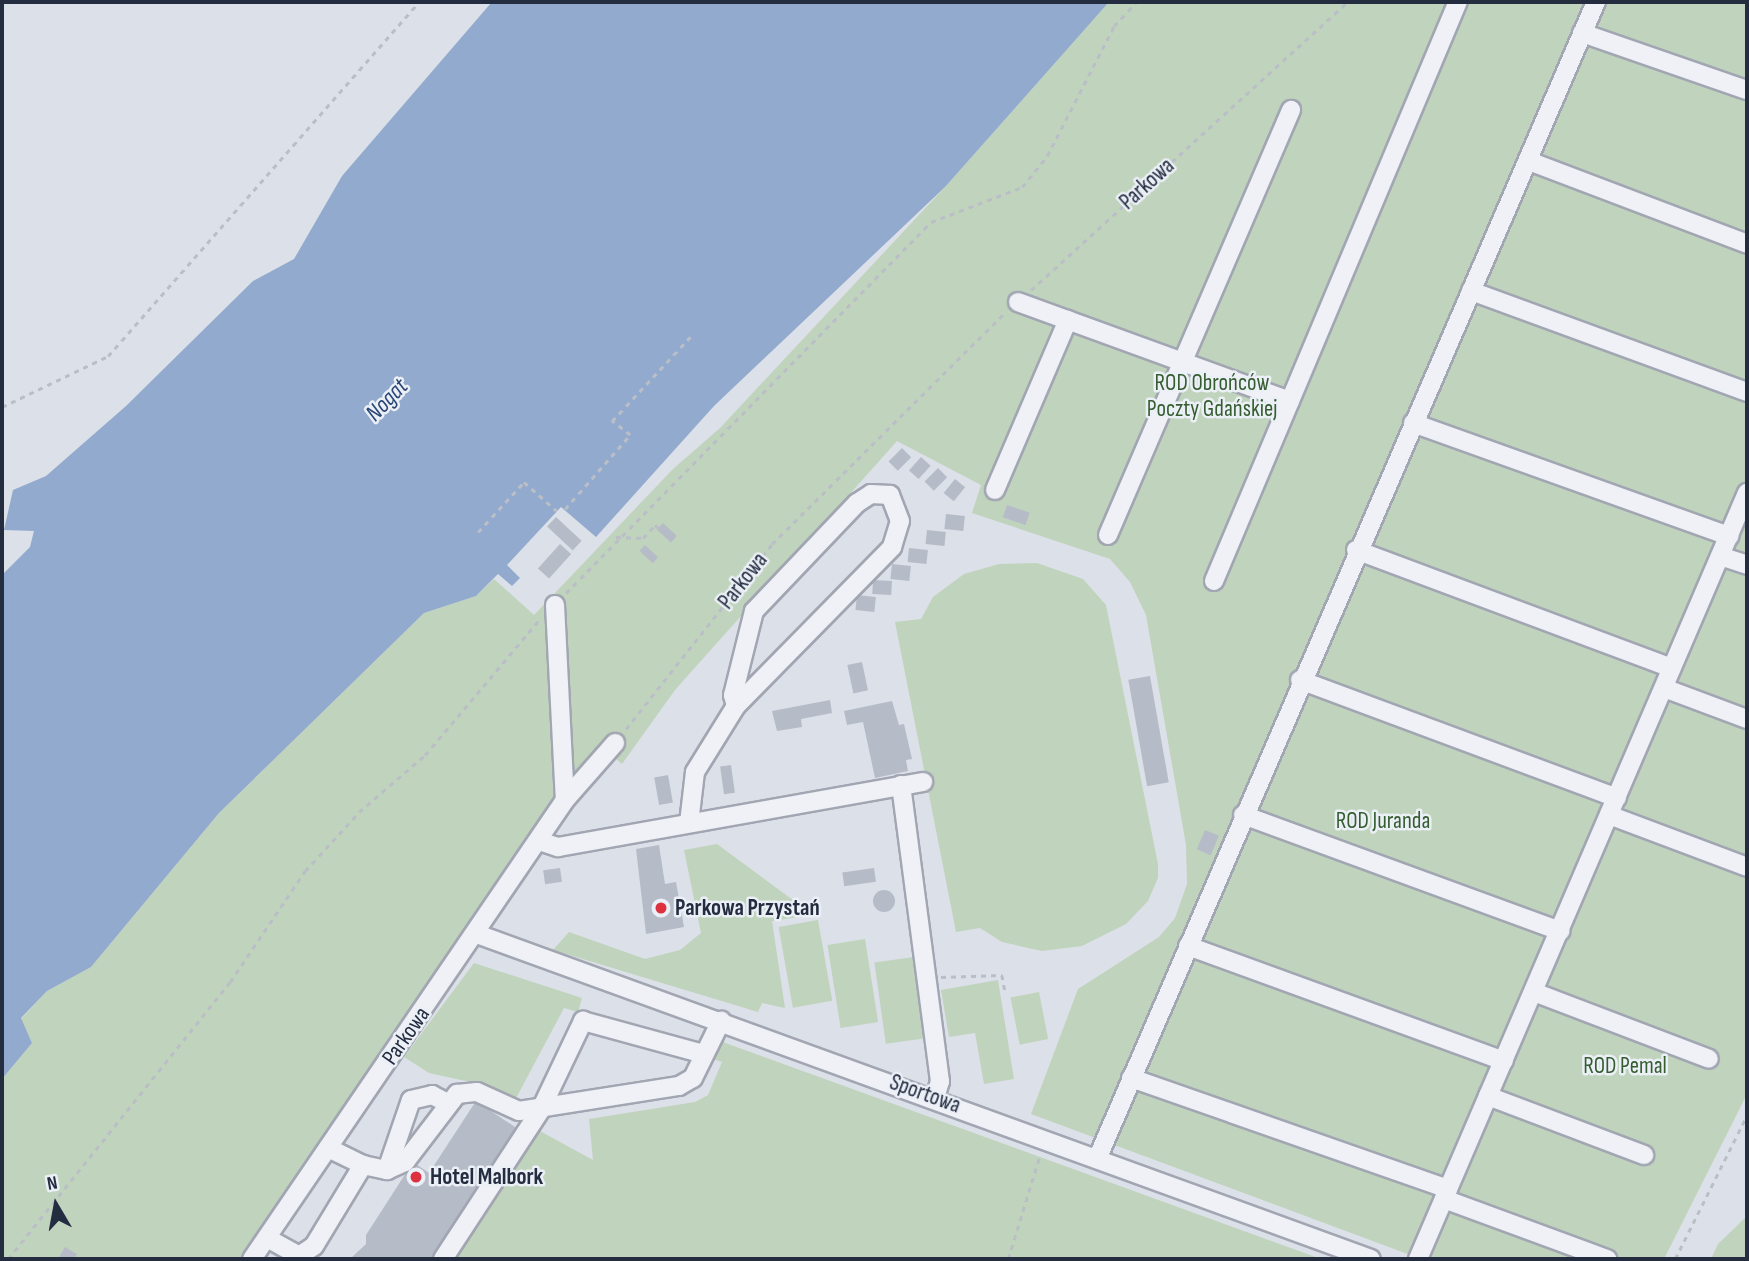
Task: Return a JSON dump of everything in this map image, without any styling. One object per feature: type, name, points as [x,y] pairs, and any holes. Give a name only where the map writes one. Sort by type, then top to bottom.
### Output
[{"type":"street","points":[[1214,581],[1458,2]]},
{"type":"street","points":[[1098,1157],[1356,550],[1529,161],[1596,2]]},
{"type":"street","points":[[1582,33],[1747,90]]},
{"type":"street","points":[[1108,535],[1291,110]]},
{"type":"street","points":[[1529,161],[1747,244]]},
{"type":"street","points":[[1471,291],[1747,392]]},
{"type":"street","points":[[1018,302],[1290,401]]},
{"type":"street","points":[[995,490],[1068,320]]},
{"type":"street","points":[[1413,423],[1729,536]]},
{"type":"street","points":[[1418,1259],[1747,493]]},
{"type":"street","points":[[689,823],[695,772],[736,706],[892,547],[900,520],[897,502],[890,495],[871,494],[857,503],[754,611],[733,695],[736,706]]},
{"type":"street","points":[[1356,550],[1672,668]]},
{"type":"street","points":[[1720,556],[1747,565]]},
{"type":"street","points":[[555,605],[565,800]]},
{"type":"street","points":[[1300,680],[1617,798]]},
{"type":"street","points":[[1664,688],[1747,719]]},
{"type":"street","name":"Parkowa","points":[[252,1259],[477,934],[565,800],[615,743]]},
{"type":"street","points":[[539,841],[558,847],[923,782]]},
{"type":"street","points":[[901,785],[940,1081],[935,1098]]},
{"type":"street","points":[[1243,815],[1560,931]]},
{"type":"street","points":[[1609,815],[1747,867]]},
{"type":"street","name":"Sportowa","points":[[477,934],[1098,1157],[1371,1259]]},
{"type":"street","points":[[1188,946],[1504,1061]]},
{"type":"street","points":[[1534,992],[1709,1059]]},
{"type":"street","points":[[443,1259],[541,1109],[583,1021],[704,1054]]},
{"type":"street","points":[[328,1149],[363,1166],[387,1170],[405,1162],[457,1094],[477,1092],[519,1111],[680,1086],[693,1078],[721,1021]]},
{"type":"street","points":[[1131,1078],[1446,1194],[1607,1259]]},
{"type":"street","points":[[387,1170],[411,1100],[432,1095],[448,1103]]},
{"type":"street","points":[[1488,1096],[1644,1155]]},
{"type":"street","points":[[267,1238],[302,1258],[314,1246],[363,1166]]},
{"type":"path","points":[[2,407],[92,366],[118,346],[419,2]]},
{"type":"path","name":"Parkowa","points":[[615,743],[772,544],[952,361],[1348,2]]},
{"type":"path","points":[[565,509],[630,435],[612,421],[690,337]]},
{"type":"path","points":[[478,532],[524,482],[557,510]]},
{"type":"path","points":[[616,537],[643,538],[655,525],[659,528]]},
{"type":"path","points":[[928,977],[1002,975],[1006,995]]},
{"type":"path","points":[[1675,1259],[1747,1115]]},
{"type":"path","points":[[1008,1259],[1045,1138]]},
{"type":"green space","points":[[1109,2],[1747,2],[1747,1094],[1664,1259],[1421,1259],[1031,1114],[1078,989],[1159,937],[1175,918],[1187,884],[1186,845],[1146,615],[1130,582],[1110,559],[972,513],[981,485],[897,441],[675,690],[622,764],[599,744],[554,800],[388,1061],[252,1259],[2,1259],[2,1079],[32,1043],[21,1019],[47,991],[91,967],[219,813],[424,613],[476,596],[494,579],[534,615],[673,469],[720,428],[945,187]]},
{"type":"green space","points":[[1037,563],[1083,579],[1106,605],[1158,864],[1158,878],[1148,901],[1126,924],[1082,946],[1042,951],[1002,942],[980,928],[956,932],[895,622],[921,619],[933,597],[964,574],[999,564]]},
{"type":"green space","points":[[717,844],[797,903],[798,917],[772,921],[785,1008],[762,1003],[758,1012],[553,950],[569,932],[645,959],[680,950],[701,933],[684,850]]},
{"type":"green space","points":[[818,920],[832,1001],[793,1008],[779,927]]},
{"type":"green space","points":[[865,939],[878,1022],[841,1028],[827,945]]},
{"type":"green space","points":[[914,957],[925,1038],[886,1044],[874,963]]},
{"type":"green space","points":[[474,963],[582,998],[578,1012],[564,1008],[514,1102],[484,1085],[429,1073],[404,1057]]},
{"type":"green space","points":[[998,980],[1014,1079],[984,1084],[975,1033],[949,1037],[941,990]]},
{"type":"green space","points":[[1039,992],[1048,1039],[1020,1045],[1011,998]]},
{"type":"green space","points":[[720,1041],[1321,1259],[452,1259],[538,1130],[593,1160],[589,1119],[695,1102],[708,1095],[722,1062],[711,1058]]},
{"type":"green space","points":[[1747,1216],[1747,1259],[1711,1259],[1718,1244]]},
{"type":"water","name":"Nogat","points":[[1109,2],[945,187],[714,406],[596,537],[561,507],[507,565],[520,578],[512,586],[498,574],[476,596],[424,613],[219,813],[91,967],[47,991],[21,1018],[32,1043],[2,1079],[2,575],[30,547],[34,531],[4,530],[13,490],[46,476],[126,406],[253,281],[294,259],[342,176],[491,3]]},
{"type":"building","points":[[902,448],[911,457],[898,471],[889,461]]},
{"type":"building","points":[[921,457],[931,466],[919,479],[909,470]]},
{"type":"building","points":[[938,468],[947,477],[934,491],[925,481]]},
{"type":"building","points":[[955,479],[965,487],[954,501],[944,493]]},
{"type":"building","points":[[1007,505],[1030,513],[1025,525],[1003,517]]},
{"type":"building","points":[[946,514],[965,516],[963,531],[944,529]]},
{"type":"building","points":[[556,517],[582,541],[573,550],[547,527]]},
{"type":"building","points":[[663,523],[677,536],[671,543],[657,530]]},
{"type":"building","points":[[927,530],[946,532],[944,546],[926,544]]},
{"type":"building","points":[[560,544],[571,554],[549,579],[538,569]]},
{"type":"building","points":[[645,545],[658,557],[653,563],[640,551]]},
{"type":"building","points":[[909,548],[928,550],[926,564],[908,562]]},
{"type":"building","points":[[892,564],[911,566],[909,581],[890,579]]},
{"type":"building","points":[[873,580],[892,581],[891,595],[872,594]]},
{"type":"building","points":[[857,595],[876,597],[874,612],[855,610]]},
{"type":"building","points":[[862,662],[868,690],[853,693],[847,665]]},
{"type":"building","points":[[1150,676],[1169,782],[1147,786],[1128,680]]},
{"type":"building","points":[[830,700],[832,713],[801,719],[802,727],[777,731],[772,711]]},
{"type":"building","points":[[892,701],[899,725],[904,724],[912,759],[906,760],[908,771],[875,778],[863,722],[847,725],[844,711]]},
{"type":"building","points":[[731,765],[735,793],[724,794],[720,767]]},
{"type":"building","points":[[668,775],[673,803],[659,805],[654,777]]},
{"type":"building","points":[[1205,830],[1219,836],[1211,855],[1197,849]]},
{"type":"building","name":"Parkowa Przystań","points":[[659,845],[665,884],[676,882],[684,927],[646,934],[636,849]]},
{"type":"building","points":[[560,868],[562,882],[545,884],[543,870]]},
{"type":"building","points":[[874,868],[876,882],[844,886],[842,872]]},
{"type":"building","points":[[884,890],[892,893],[895,901],[892,909],[884,912],[876,909],[873,901],[876,893]]},
{"type":"building","points":[[476,1101],[518,1129],[433,1259],[350,1259],[366,1244],[366,1235],[413,1162],[429,1173]]},
{"type":"building","points":[[65,1247],[77,1254],[74,1259],[58,1259]]},
{"type":"place","name":"Parkowa Przystań","points":[[661,908]]},
{"type":"place","name":"Hotel Malbork","points":[[416,1177]]},
{"type":"park label","name":"ROD Obrońców Poczty Gdańskiej","points":[[1212,396]]},
{"type":"park label","name":"ROD Juranda","points":[[1383,821]]},
{"type":"park label","name":"ROD Pemal","points":[[1625,1066]]}]
